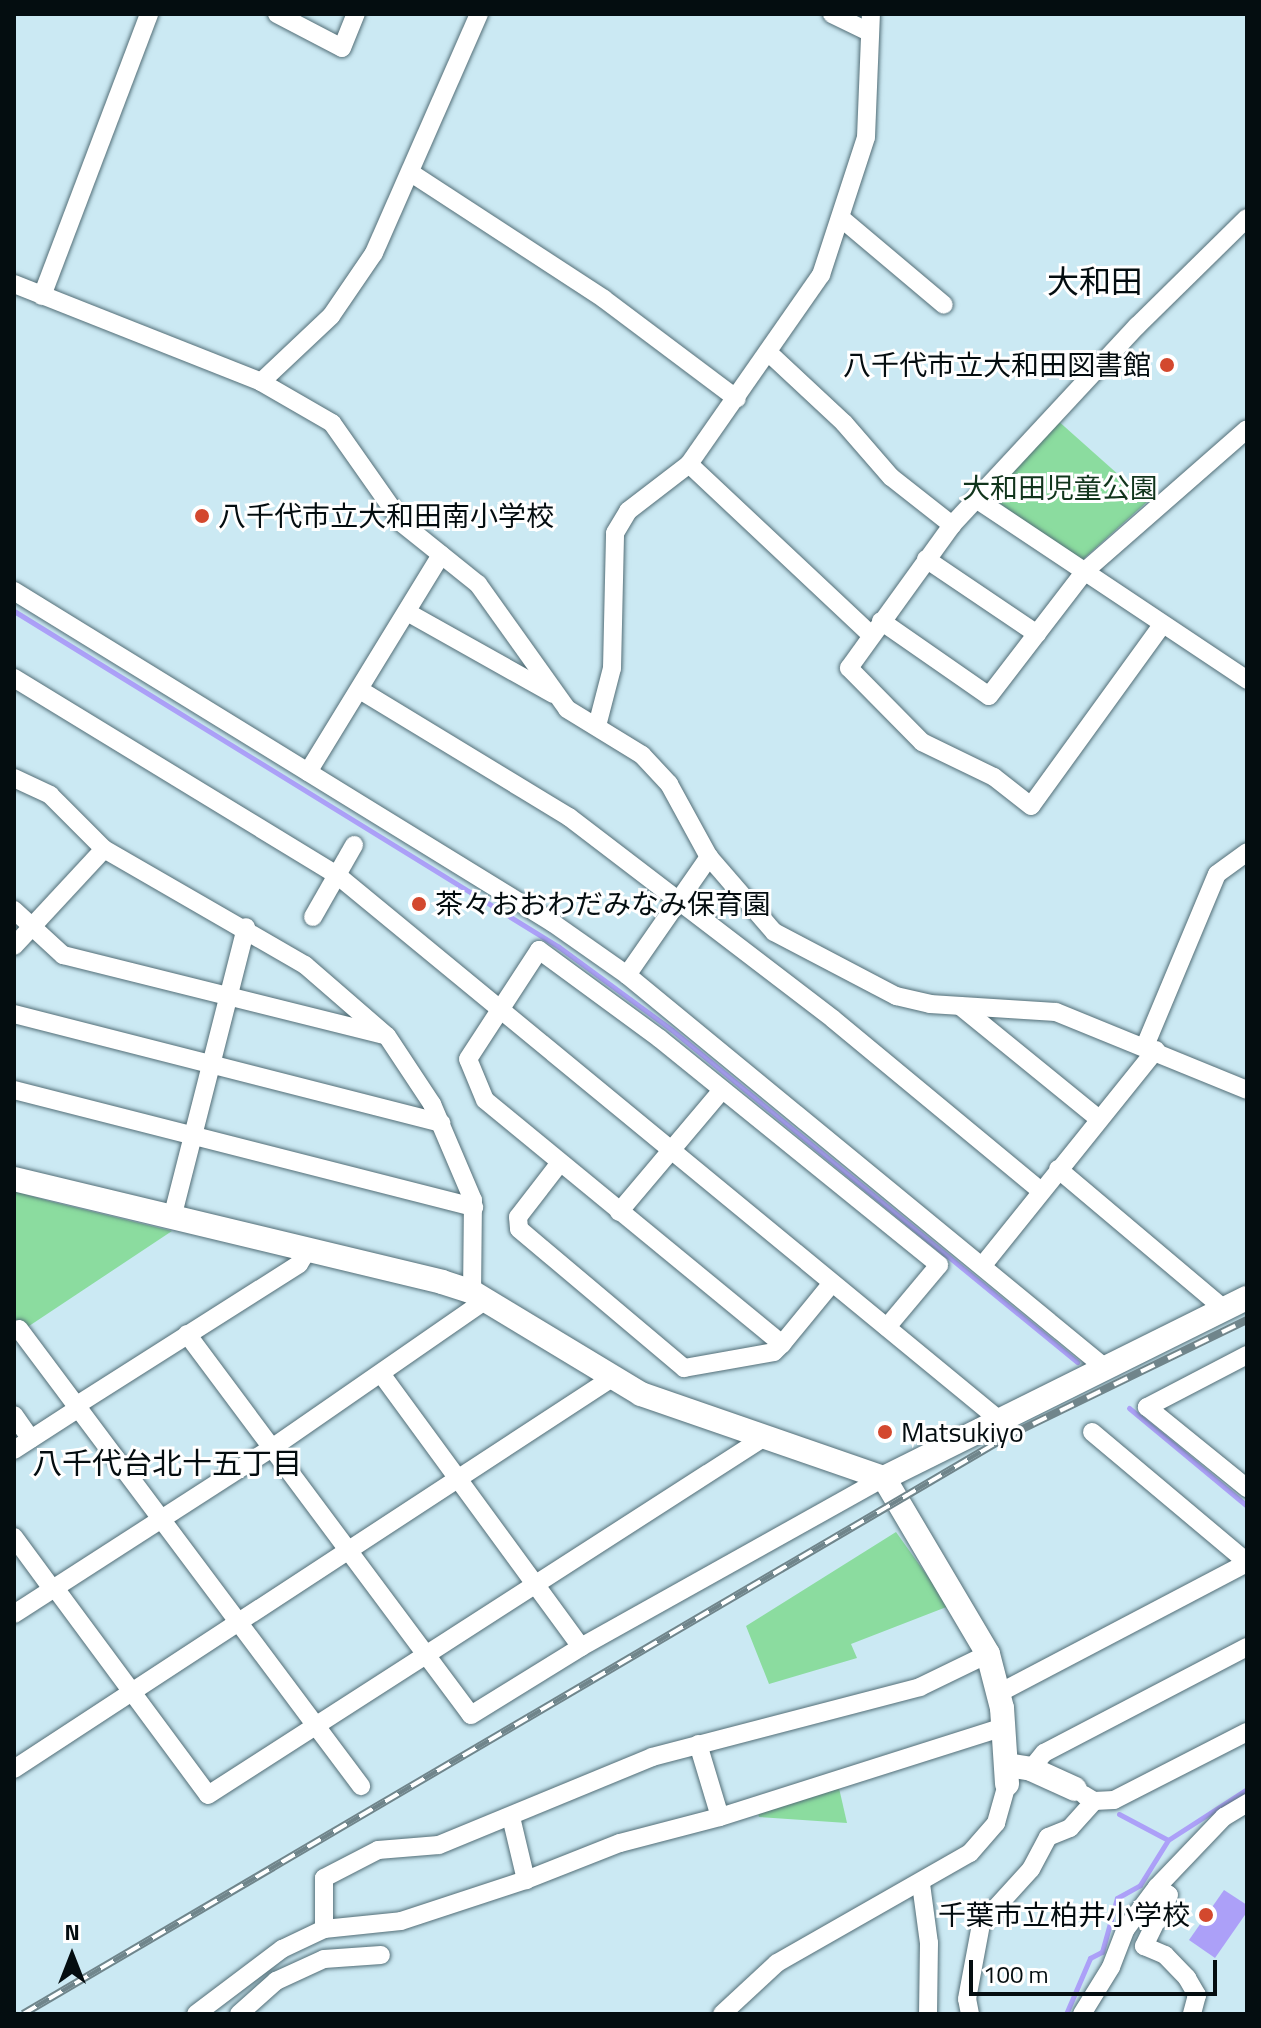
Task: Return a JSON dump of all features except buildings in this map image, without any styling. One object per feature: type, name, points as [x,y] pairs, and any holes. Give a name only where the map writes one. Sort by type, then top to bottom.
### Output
[{"type":"street","points":[[42,296],[149,14]]},
{"type":"street","points":[[277,14],[342,48],[356,14]]},
{"type":"street","points":[[261,382],[340,303],[374,253],[479,14]]},
{"type":"street","points":[[597,726],[612,668],[615,533],[628,511],[689,464],[737,399],[821,275],[842,219],[869,120],[870,23],[832,14]]},
{"type":"street","points":[[411,173],[579,281],[737,399]]},
{"type":"street","points":[[1162,625],[1031,806],[994,777],[922,742],[849,668],[952,525],[1137,326],[1247,218]]},
{"type":"street","points":[[842,219],[944,305]]},
{"type":"street","points":[[14,284],[261,382],[332,423],[353,440],[384,501],[441,555],[478,584],[567,709],[642,755],[669,784],[709,857],[774,932],[811,955],[896,996],[960,1006],[1056,1012],[1247,1090]]},
{"type":"street","points":[[769,353],[844,423],[891,477],[952,525]]},
{"type":"street","points":[[689,464],[876,628],[989,696],[1085,571],[1247,429]]},
{"type":"street","points":[[976,499],[1247,680]]},
{"type":"street","points":[[308,772],[441,555]]},
{"type":"street","points":[[926,559],[1037,634]]},
{"type":"street","points":[[14,591],[308,772],[627,975],[1104,1367]]},
{"type":"street","points":[[407,612],[559,698]]},
{"type":"street","points":[[14,678],[337,875],[998,1419]]},
{"type":"street","points":[[360,690],[569,817],[833,1019],[1041,1191]]},
{"type":"street","points":[[18,787],[50,795],[104,849],[246,927],[305,965],[387,1036],[441,1123],[474,1207],[479,1296]]},
{"type":"street","points":[[313,917],[354,845]]},
{"type":"street","points":[[14,946],[104,849]]},
{"type":"street","points":[[983,1265],[1099,1119],[1150,1048],[1217,874],[1247,852]]},
{"type":"street","points":[[627,975],[709,857]]},
{"type":"street","points":[[14,910],[63,955],[387,1036]]},
{"type":"street","points":[[172,1218],[246,927]]},
{"type":"street","points":[[782,1344],[559,1164],[485,1100],[468,1059],[539,950],[722,1090],[939,1265],[887,1327]]},
{"type":"street","points":[[960,1006],[1099,1119]]},
{"type":"street","points":[[14,1014],[441,1123]]},
{"type":"street","points":[[14,1090],[474,1207]]},
{"type":"street","points":[[619,1212],[722,1090]]},
{"type":"street","points":[[559,1164],[518,1217],[519,1229],[684,1368],[774,1352],[832,1283]]},
{"type":"street","points":[[1058,1169],[1224,1309]]},
{"type":"street","points":[[14,1179],[479,1296],[612,1378],[692,1416],[884,1478],[988,1654],[1004,1727],[1007,1775],[1003,1805],[985,1838],[921,1884],[777,1963],[722,2014]]},
{"type":"street","points":[[14,1450],[187,1334],[299,1264],[307,1251]]},
{"type":"street","points":[[14,1614],[382,1375],[479,1296]]},
{"type":"street","points":[[187,1334],[471,1715],[581,1647],[884,1478],[1247,1298]]},
{"type":"street","points":[[19,1329],[361,1786]]},
{"type":"street","points":[[1247,1355],[1147,1407],[1247,1488]]},
{"type":"street","points":[[382,1375],[456,1481],[581,1647]]},
{"type":"street","points":[[15,1767],[612,1378]]},
{"type":"street","points":[[14,1415],[31,1439]]},
{"type":"street","points":[[999,1693],[1247,1562],[1092,1432]]},
{"type":"street","points":[[14,1537],[208,1795],[533,1583],[763,1438]]},
{"type":"street","points":[[1007,1775],[1031,1769],[1044,1753],[1247,1647]]},
{"type":"street","points":[[324,1929],[324,1878],[378,1850],[439,1845],[511,1817],[588,1781],[698,1744],[920,1687],[988,1654]]},
{"type":"street","points":[[196,2014],[282,1949],[324,1929],[401,1921],[526,1880],[620,1843],[720,1817],[1004,1727]]},
{"type":"street","points":[[1031,1769],[1085,1795],[1114,1800],[1247,1732]]},
{"type":"street","points":[[698,1744],[720,1817]]},
{"type":"street","points":[[970,2014],[967,1999],[981,1924],[1031,1869],[1048,1837],[1070,1828],[1085,1795]]},
{"type":"street","points":[[1082,2014],[1111,1967],[1125,1930],[1157,1887],[1224,1817],[1247,1803]]},
{"type":"street","points":[[511,1817],[526,1880]]},
{"type":"street","points":[[921,1884],[929,1943],[928,2014]]},
{"type":"street","points":[[1157,1887],[1169,1895],[1144,1946],[1165,1955],[1187,1978],[1197,1995],[1192,2014]]},
{"type":"street","points":[[239,2014],[276,1981],[324,1959],[381,1955]]},
{"type":"green space","name":"大和田児童公園","points":[[1056,419],[1148,501],[1081,561],[988,495]]},
{"type":"green space","points":[[14,1191],[49,1201],[172,1231],[14,1336]]},
{"type":"green space","points":[[896,1532],[949,1606],[851,1644],[857,1658],[769,1684],[746,1626]]},
{"type":"green space","points":[[839,1788],[847,1823],[759,1817],[758,1813]]},
{"type":"shaded area","points":[[1224,1890],[1247,1905],[1247,1912],[1215,1958],[1189,1940]]},
{"type":"waterway","points":[[14,611],[559,947],[672,1030],[1077,1362]]},
{"type":"waterway","points":[[1129,1408],[1247,1506]]},
{"type":"waterway","points":[[1066,2014],[1090,1958],[1102,1952],[1117,1898],[1140,1885],[1168,1840],[1247,1789]]},
{"type":"waterway","points":[[1119,1814],[1168,1840]]},
{"type":"railway","points":[[23,2014],[1006,1437],[1247,1320]]},
{"type":"place","name":"八千代市立大和田図書館","points":[[1167,365]]},
{"type":"place","name":"八千代市立大和田南小学校","points":[[202,516]]},
{"type":"place","name":"茶々おおわだみなみ保育園","points":[[419,904]]},
{"type":"place","name":"Matsukiyo","points":[[885,1432]]},
{"type":"place","name":"千葉市立柏井小学校","points":[[1206,1915]]},
{"type":"district","name":"大和田","points":[[1095,281]]},
{"type":"district","name":"八千代台北十五丁目","points":[[167,1463]]}]
